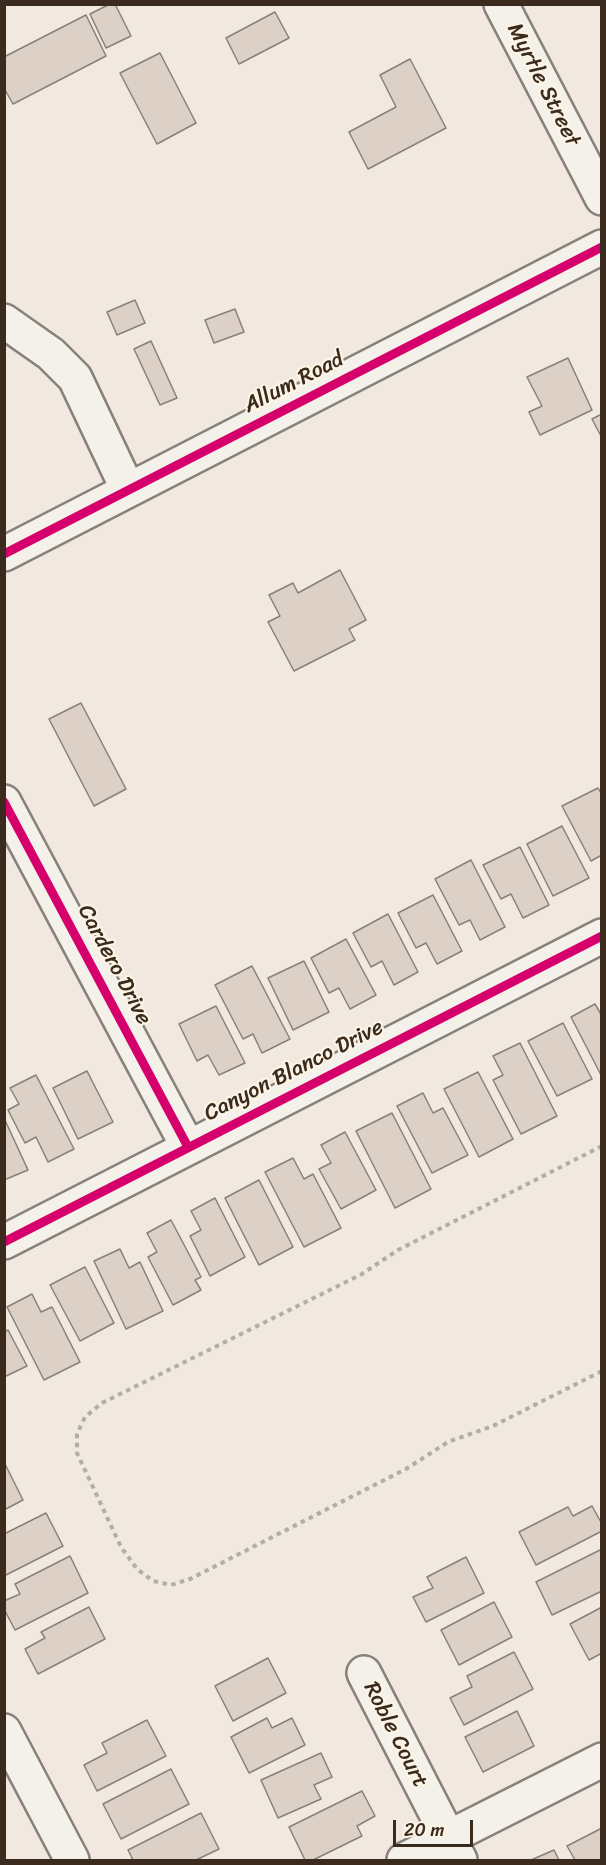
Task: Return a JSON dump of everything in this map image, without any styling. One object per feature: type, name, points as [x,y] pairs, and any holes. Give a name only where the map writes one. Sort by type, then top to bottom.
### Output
[{"type":"street","name":"Myrtle Street","points":[[501,4],[602,198]]},
{"type":"street","name":"Allum Road","points":[[4,554],[602,247]]},
{"type":"street","points":[[4,321],[51,354],[75,378],[128,490]]},
{"type":"street","name":"Cardero Drive","points":[[4,802],[189,1147]]},
{"type":"street","name":"Canyon Blanco Drive","points":[[4,1242],[602,936]]},
{"type":"street","name":"Roble Court","points":[[364,1673],[454,1849]]},
{"type":"street","points":[[4,1731],[72,1860]]},
{"type":"street","points":[[404,1860],[454,1849],[602,1760]]},
{"type":"path","points":[[602,1146],[398,1250],[362,1274],[102,1403],[85,1417],[77,1434],[77,1453],[83,1471],[121,1547],[132,1562],[153,1581],[171,1585],[190,1579],[406,1470],[448,1442],[493,1426],[602,1371]]},
{"type":"building","points":[[110,4],[115,4],[131,36],[106,48],[90,14]]},
{"type":"building","points":[[275,12],[289,38],[239,64],[226,38]]},
{"type":"building","points":[[86,15],[106,56],[13,104],[4,88],[4,57]]},
{"type":"building","points":[[160,53],[196,123],[157,144],[120,73]]},
{"type":"building","points":[[410,59],[446,128],[368,169],[349,132],[396,107],[380,75]]},
{"type":"building","points":[[135,300],[145,323],[117,335],[107,312]]},
{"type":"building","points":[[235,309],[244,332],[214,343],[205,320]]},
{"type":"building","points":[[151,341],[177,398],[160,405],[134,349]]},
{"type":"building","points":[[568,358],[592,410],[540,435],[529,412],[542,406],[527,377]]},
{"type":"building","points":[[602,414],[602,438],[592,419]]},
{"type":"building","points":[[340,570],[366,620],[349,629],[355,640],[294,671],[268,622],[280,616],[269,595],[293,583],[298,593]]},
{"type":"building","points":[[81,703],[126,789],[94,806],[49,719]]},
{"type":"building","points":[[598,788],[602,795],[602,858],[600,856],[591,861],[562,806]]},
{"type":"building","points":[[562,826],[589,878],[553,896],[527,844]]},
{"type":"building","points":[[520,847],[549,905],[523,918],[511,894],[501,899],[483,865]]},
{"type":"building","points":[[471,860],[505,927],[480,940],[470,920],[459,925],[435,879]]},
{"type":"building","points":[[433,895],[462,951],[437,964],[426,943],[416,948],[398,913]]},
{"type":"building","points":[[388,914],[418,972],[394,985],[382,961],[371,967],[353,933]]},
{"type":"building","points":[[346,939],[376,995],[350,1009],[339,988],[329,993],[311,958]]},
{"type":"building","points":[[304,961],[329,1012],[293,1030],[268,978]]},
{"type":"building","points":[[252,966],[290,1039],[262,1053],[253,1034],[243,1039],[215,985]]},
{"type":"building","points":[[595,1004],[602,1016],[602,1077],[571,1017]]},
{"type":"building","points":[[216,1006],[245,1063],[219,1075],[208,1055],[197,1061],[179,1024]]},
{"type":"building","points":[[563,1023],[592,1079],[557,1096],[528,1041]]},
{"type":"building","points":[[520,1043],[557,1116],[521,1134],[493,1080],[503,1075],[493,1056]]},
{"type":"building","points":[[87,1071],[113,1122],[78,1139],[53,1088]]},
{"type":"building","points":[[478,1072],[513,1139],[479,1157],[444,1089]]},
{"type":"building","points":[[36,1075],[74,1149],[48,1162],[36,1137],[25,1143],[8,1110],[19,1104],[10,1088]]},
{"type":"building","points":[[423,1093],[433,1113],[443,1108],[468,1155],[432,1173],[397,1106]]},
{"type":"building","points":[[392,1113],[431,1189],[395,1208],[356,1131]]},
{"type":"building","points":[[4,1118],[28,1170],[4,1180]]},
{"type":"building","points":[[345,1132],[376,1190],[341,1209],[319,1169],[331,1163],[321,1145]]},
{"type":"building","points":[[293,1158],[304,1179],[313,1174],[341,1228],[304,1247],[265,1172]]},
{"type":"building","points":[[259,1180],[293,1247],[259,1265],[225,1198]]},
{"type":"building","points":[[215,1198],[245,1257],[210,1276],[190,1236],[201,1230],[191,1211]]},
{"type":"building","points":[[171,1220],[201,1277],[195,1280],[201,1290],[173,1305],[148,1257],[157,1252],[147,1233]]},
{"type":"building","points":[[120,1249],[129,1268],[140,1262],[163,1311],[126,1329],[94,1261]]},
{"type":"building","points":[[85,1267],[114,1323],[80,1341],[50,1285]]},
{"type":"building","points":[[32,1294],[41,1312],[52,1307],[80,1362],[44,1380],[7,1307]]},
{"type":"building","points":[[8,1330],[27,1366],[4,1377],[4,1332]]},
{"type":"building","points":[[4,1464],[23,1500],[4,1510]]},
{"type":"building","points":[[592,1506],[602,1524],[602,1531],[536,1565],[519,1532],[568,1507],[573,1516]]},
{"type":"building","points":[[46,1513],[63,1546],[4,1576],[4,1534]]},
{"type":"building","points":[[602,1549],[602,1591],[552,1615],[536,1582]]},
{"type":"building","points":[[70,1556],[88,1593],[15,1630],[4,1609],[4,1601],[20,1594],[15,1584]]},
{"type":"building","points":[[466,1557],[484,1593],[426,1622],[413,1597],[433,1588],[427,1577]]},
{"type":"building","points":[[494,1602],[512,1637],[459,1665],[441,1630]]},
{"type":"building","points":[[89,1607],[105,1639],[38,1674],[25,1649],[45,1638],[41,1632]]},
{"type":"building","points":[[602,1607],[602,1653],[589,1660],[570,1624]]},
{"type":"building","points":[[514,1652],[533,1689],[464,1725],[450,1698],[472,1687],[467,1676]]},
{"type":"building","points":[[268,1658],[286,1693],[233,1721],[215,1686]]},
{"type":"building","points":[[517,1711],[534,1746],[483,1772],[465,1737]]},
{"type":"building","points":[[267,1718],[272,1728],[292,1718],[305,1745],[249,1773],[231,1737]]},
{"type":"building","points":[[147,1720],[166,1756],[97,1791],[84,1765],[107,1753],[102,1743]]},
{"type":"building","points":[[321,1753],[332,1777],[314,1785],[321,1799],[278,1818],[261,1780]]},
{"type":"building","points":[[171,1769],[189,1804],[121,1839],[103,1804]]},
{"type":"building","points":[[362,1791],[375,1816],[357,1826],[362,1836],[313,1860],[305,1860],[289,1827]]},
{"type":"building","points":[[201,1813],[219,1849],[196,1860],[133,1860],[128,1850]]},
{"type":"building","points":[[602,1828],[602,1860],[575,1860],[567,1846]]},
{"type":"building","points":[[554,1850],[559,1860],[531,1860]]},
{"type":"cycle path","points":[[4,554],[602,247]]},
{"type":"cycle path","points":[[4,802],[188,1147]]},
{"type":"cycle path","points":[[4,1242],[602,936]]}]
